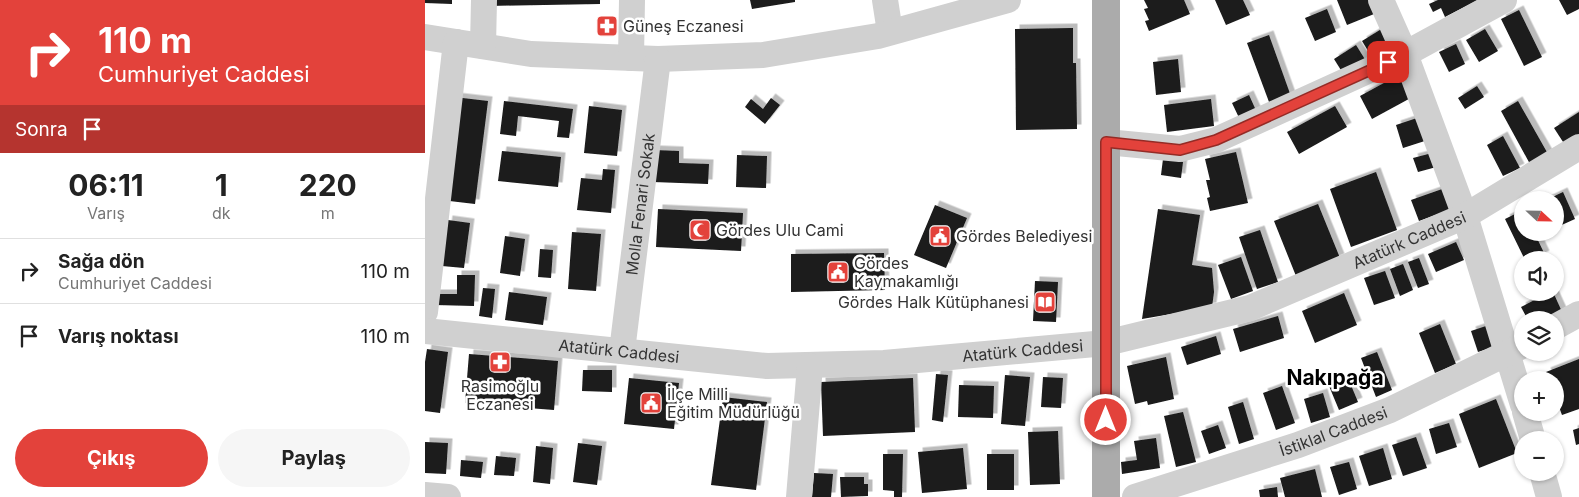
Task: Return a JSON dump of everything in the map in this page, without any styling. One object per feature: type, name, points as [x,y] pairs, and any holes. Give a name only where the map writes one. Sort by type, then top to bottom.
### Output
[{"type":"main road","points":[[1105,0],[1106,497]]},
{"type":"street","points":[[483,46],[484,0]]},
{"type":"street","points":[[631,0],[631,58]]},
{"type":"street","points":[[885,0],[890,32]]},
{"type":"street","points":[[425,37],[531,54],[631,58],[763,55],[878,36],[1008,0]]},
{"type":"street","points":[[1381,0],[1405,54],[1514,347]]},
{"type":"street","points":[[1106,142],[1180,150],[1216,140],[1405,54],[1504,0]]},
{"type":"street","points":[[425,312],[433,166],[456,42]]},
{"type":"street","name":"Molla Fenari Sokak","points":[[623,351],[658,58]]},
{"type":"street","name":"Atatürk Caddesi","points":[[425,331],[767,366],[884,363],[1106,343],[1250,308],[1465,216],[1579,147]]},
{"type":"street","points":[[1564,322],[1579,314]]},
{"type":"street","name":"İstiklal Caddesi","points":[[1135,497],[1317,438],[1389,410],[1514,350]]},
{"type":"street","points":[[799,497],[810,366]]},
{"type":"street","points":[[1545,481],[1549,497]]},
{"type":"street","points":[[425,496],[448,497]]},
{"type":"building","points":[[425,0],[452,0],[452,4],[425,3]]},
{"type":"building","points":[[489,0],[600,0],[600,4],[489,6]]},
{"type":"building","points":[[750,0],[795,0],[795,2],[752,9]]},
{"type":"building","points":[[1144,0],[1184,0],[1190,14],[1149,31],[1145,21],[1149,20],[1144,9],[1148,8]]},
{"type":"building","points":[[1215,0],[1243,0],[1250,15],[1226,25]]},
{"type":"building","points":[[1337,0],[1374,0],[1379,12],[1347,25]]},
{"type":"building","points":[[1438,0],[1478,0],[1445,17],[1441,8],[1433,12],[1429,4]]},
{"type":"building","points":[[1559,0],[1579,0],[1579,9],[1567,15]]},
{"type":"building","points":[[1327,9],[1336,32],[1315,41],[1305,18]]},
{"type":"building","points":[[1519,10],[1542,57],[1524,66],[1501,19]]},
{"type":"building","points":[[1388,25],[1399,43],[1373,59],[1362,41]]},
{"type":"building","points":[[1073,28],[1073,63],[1076,63],[1077,129],[1016,130],[1015,29]]},
{"type":"building","points":[[1485,29],[1498,51],[1479,62],[1466,40]]},
{"type":"building","points":[[1269,35],[1293,102],[1272,110],[1247,43]]},
{"type":"building","points":[[1456,44],[1465,64],[1449,72],[1439,52]]},
{"type":"building","points":[[1356,45],[1366,61],[1344,75],[1334,59]]},
{"type":"building","points":[[1178,59],[1181,92],[1156,95],[1153,62]]},
{"type":"building","points":[[1406,71],[1418,94],[1372,119],[1360,96]]},
{"type":"building","points":[[1477,86],[1484,97],[1465,109],[1458,98]]},
{"type":"building","points":[[1249,95],[1259,117],[1242,124],[1232,103]]},
{"type":"building","points":[[454,97],[488,101],[475,204],[441,200]]},
{"type":"building","points":[[771,98],[780,105],[765,124],[745,107],[751,99],[763,109]]},
{"type":"building","points":[[1211,99],[1214,126],[1167,132],[1164,105]]},
{"type":"building","points":[[504,101],[573,109],[569,138],[557,137],[559,121],[518,116],[516,136],[500,134]]},
{"type":"building","points":[[1518,101],[1548,154],[1530,164],[1501,111]]},
{"type":"building","points":[[589,106],[622,110],[617,156],[584,153]]},
{"type":"building","points":[[1335,106],[1347,127],[1299,154],[1287,132]]},
{"type":"building","points":[[1579,112],[1579,136],[1565,145],[1554,128]]},
{"type":"building","points":[[1423,116],[1431,139],[1403,148],[1396,125]]},
{"type":"building","points":[[1503,136],[1520,168],[1503,176],[1487,145]]},
{"type":"building","points":[[654,150],[679,151],[679,163],[709,164],[708,184],[653,182]]},
{"type":"building","points":[[502,151],[561,157],[558,187],[498,181]]},
{"type":"building","points":[[1236,152],[1248,203],[1210,211],[1207,198],[1210,197],[1206,180],[1210,180],[1205,159]]},
{"type":"building","points":[[1436,152],[1440,166],[1418,172],[1413,158]]},
{"type":"building","points":[[737,155],[767,156],[766,188],[736,187]]},
{"type":"building","points":[[1163,159],[1183,162],[1181,178],[1161,175]]},
{"type":"building","points":[[603,169],[615,170],[611,213],[577,210],[581,178],[602,180]]},
{"type":"building","points":[[1376,172],[1397,230],[1351,247],[1330,189]]},
{"type":"building","points":[[1445,188],[1452,209],[1419,221],[1411,200]]},
{"type":"building","points":[[1564,194],[1575,219],[1564,224]]},
{"type":"building","points":[[1318,204],[1340,258],[1296,276],[1274,221]]},
{"type":"building","name":"Gördes Belediyesi","points":[[935,205],[967,218],[946,268],[914,255]]},
{"type":"building","name":"Gördes Ulu Cami","points":[[658,209],[743,213],[741,251],[656,247]]},
{"type":"building","points":[[1158,209],[1200,215],[1192,265],[1212,268],[1214,292],[1212,307],[1142,319]]},
{"type":"building","points":[[1514,214],[1514,237],[1505,219]]},
{"type":"building","points":[[448,220],[470,223],[464,268],[442,266]]},
{"type":"building","points":[[1260,230],[1278,282],[1257,289],[1239,237]]},
{"type":"building","points":[[572,232],[601,234],[596,291],[568,289]]},
{"type":"building","points":[[505,236],[525,239],[520,276],[500,273]]},
{"type":"building","points":[[1516,241],[1538,241],[1543,251],[1521,251]]},
{"type":"building","points":[[1456,242],[1464,260],[1436,272],[1428,254]]},
{"type":"building","points":[[540,249],[553,250],[551,278],[538,277]]},
{"type":"building","name":"Gördes Kaymakamlığı","points":[[884,253],[885,290],[791,292],[791,254]]},
{"type":"building","points":[[1241,257],[1253,291],[1231,299],[1218,265]]},
{"type":"building","points":[[1419,258],[1429,284],[1418,288],[1408,262]]},
{"type":"building","points":[[1403,264],[1413,290],[1400,296],[1390,269]]},
{"type":"building","points":[[1385,271],[1395,298],[1374,305],[1364,278]]},
{"type":"building","points":[[457,275],[475,275],[474,306],[435,305],[435,294],[457,294]]},
{"type":"building","name":"Gördes Halk Kütüphanesi","points":[[1035,281],[1058,282],[1056,322],[1033,321]]},
{"type":"building","points":[[483,288],[495,289],[492,318],[479,316]]},
{"type":"building","points":[[509,292],[547,297],[543,325],[505,320]]},
{"type":"building","points":[[1344,293],[1357,325],[1315,343],[1302,311]]},
{"type":"building","points":[[1533,301],[1557,301],[1562,311],[1523,311],[1521,307]]},
{"type":"building","points":[[1278,316],[1284,338],[1240,352],[1233,329]]},
{"type":"building","points":[[1440,324],[1456,364],[1435,373],[1419,333]]},
{"type":"building","points":[[1492,324],[1499,345],[1478,352],[1471,331]]},
{"type":"building","points":[[1216,336],[1221,354],[1187,365],[1181,347]]},
{"type":"building","points":[[427,349],[448,352],[440,413],[425,411],[425,362]]},
{"type":"building","points":[[1377,352],[1392,390],[1376,397],[1361,358]]},
{"type":"building","points":[[469,354],[558,361],[554,410],[465,403]]},
{"type":"building","points":[[1166,357],[1174,399],[1148,405],[1147,401],[1135,404],[1127,366]]},
{"type":"building","points":[[1579,359],[1579,409],[1564,414],[1564,371],[1549,371]]},
{"type":"building","points":[[583,370],[612,370],[612,392],[582,391]]},
{"type":"building","points":[[936,374],[948,375],[943,422],[932,420]]},
{"type":"building","points":[[1005,375],[1030,377],[1025,426],[1001,424]]},
{"type":"building","points":[[1043,377],[1063,378],[1061,408],[1041,407]]},
{"type":"building","name":"İlçe Milli Eğitim Müdürlüğü","points":[[629,378],[679,383],[674,429],[624,424]]},
{"type":"building","points":[[913,378],[915,432],[823,436],[821,382]]},
{"type":"building","points":[[1348,378],[1358,402],[1339,410],[1329,386]]},
{"type":"building","points":[[959,385],[994,386],[993,418],[958,417]]},
{"type":"building","points":[[1282,386],[1295,423],[1276,430],[1263,393]]},
{"type":"building","points":[[1323,393],[1330,417],[1311,423],[1304,399]]},
{"type":"building","points":[[723,397],[767,402],[756,490],[711,485]]},
{"type":"building","points":[[1496,399],[1514,445],[1514,454],[1479,468],[1459,414]]},
{"type":"building","points":[[1243,402],[1254,439],[1239,444],[1228,407]]},
{"type":"building","points":[[1183,412],[1196,462],[1176,467],[1164,416]]},
{"type":"building","points":[[1449,423],[1457,447],[1436,454],[1429,429]]},
{"type":"building","points":[[1218,425],[1226,448],[1209,454],[1201,431]]},
{"type":"building","points":[[1579,428],[1579,444],[1576,445],[1573,430]]},
{"type":"building","points":[[1058,431],[1060,484],[1030,485],[1028,432]]},
{"type":"building","points":[[1416,437],[1427,468],[1403,476],[1392,445]]},
{"type":"building","points":[[1156,438],[1160,468],[1122,474],[1121,462],[1137,460],[1134,441]]},
{"type":"building","points":[[425,442],[448,443],[446,474],[425,473]]},
{"type":"building","points":[[578,443],[602,446],[597,485],[573,482]]},
{"type":"building","points":[[536,446],[553,448],[550,484],[533,482]]},
{"type":"building","points":[[963,448],[967,489],[922,493],[918,452]]},
{"type":"building","points":[[1383,448],[1392,479],[1369,486],[1359,456]]},
{"type":"building","points":[[883,454],[903,454],[902,497],[894,497],[894,491],[883,490]]},
{"type":"building","points":[[987,454],[1014,454],[1014,490],[987,490]]},
{"type":"building","points":[[496,456],[516,458],[514,476],[494,475]]},
{"type":"building","points":[[461,460],[483,462],[481,478],[460,476]]},
{"type":"building","points":[[1349,462],[1357,489],[1339,495],[1330,467]]},
{"type":"building","points":[[1315,469],[1322,497],[1285,497],[1280,478]]},
{"type":"building","points":[[814,473],[833,474],[831,497],[812,497]]},
{"type":"building","points":[[840,477],[864,477],[864,484],[868,484],[868,496],[841,497]]},
{"type":"building","points":[[1277,487],[1278,497],[1260,497],[1259,490]]},
{"type":"place","name":"Güneş Eczanesi","points":[[607,26]]},
{"type":"place","name":"Gördes Ulu Cami","points":[[700,230]]},
{"type":"place","name":"Gördes Belediyesi","points":[[940,236]]},
{"type":"place","name":"Gördes Kaymakamlığı","points":[[838,272]]},
{"type":"place","name":"Gördes Halk Kütüphanesi","points":[[1045,302]]},
{"type":"place","name":"Rasimoğlu Eczanesi","points":[[500,362]]},
{"type":"place","name":"İlçe Milli Eğitim Müdürlüğü","points":[[651,403]]},
{"type":"district","name":"Nakıpağa","points":[[1335,377]]},
{"type":"route","points":[[1106,420],[1106,142],[1180,150],[1216,140],[1388,62]]}]
